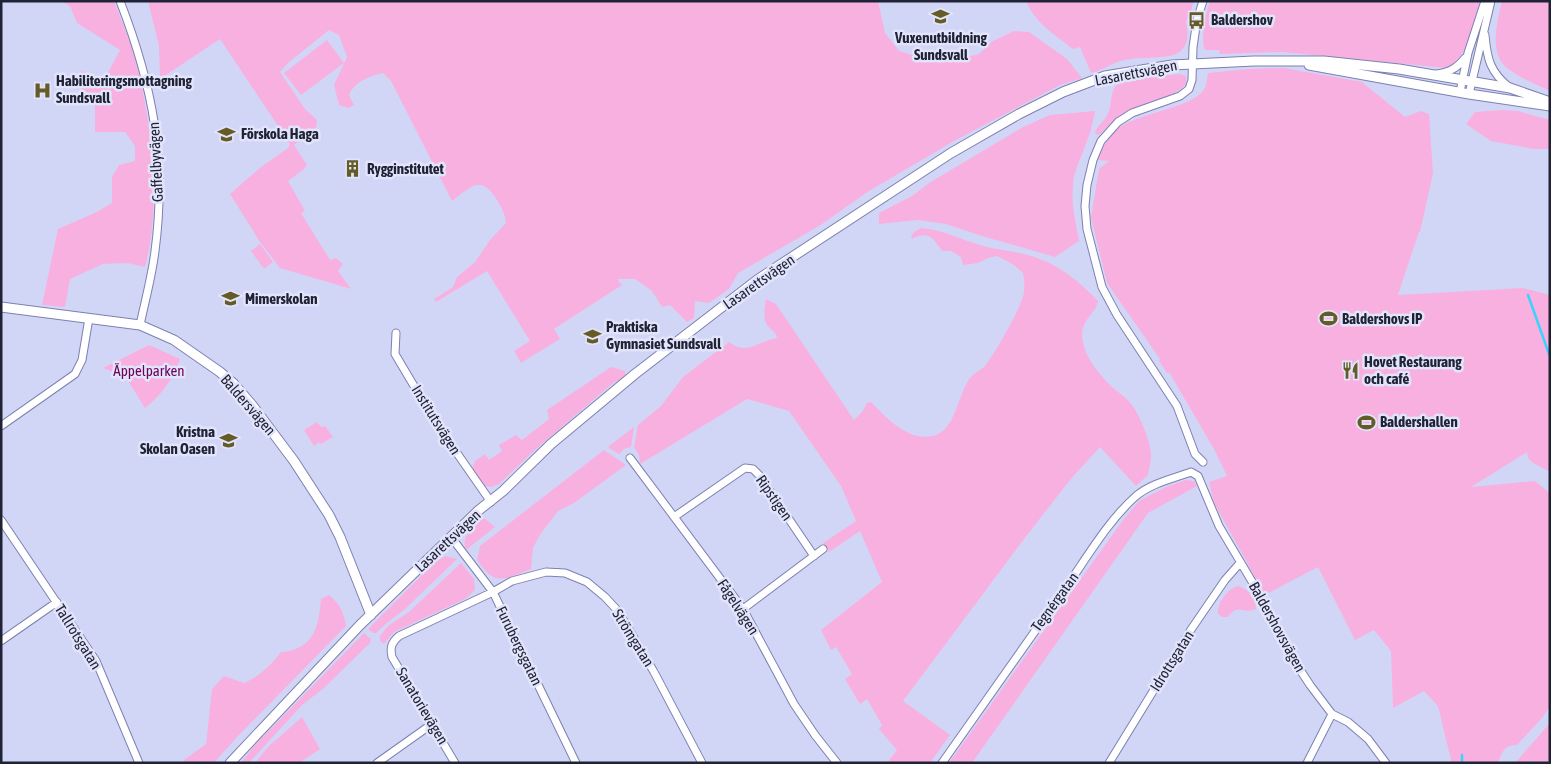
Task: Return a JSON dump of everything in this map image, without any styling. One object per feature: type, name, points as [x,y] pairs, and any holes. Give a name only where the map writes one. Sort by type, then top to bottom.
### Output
[{"type":"street","name":"Gaffelbyvägen","points":[[120,1],[133,34],[149,94],[155,123],[159,167],[158,224],[155,253],[140,325]]},
{"type":"street","points":[[1203,1],[1195,31],[1194,63],[1189,89],[1180,96],[1132,113],[1118,122],[1101,141],[1093,160],[1087,185],[1085,206],[1087,228],[1102,287],[1177,406],[1195,454],[1203,462]]},
{"type":"street","points":[[1464,93],[1462,79],[1468,53],[1485,1]]},
{"type":"street","points":[[1464,93],[1472,82],[1491,1]]},
{"type":"street","points":[[1484,27],[1487,59],[1501,81],[1510,88]]},
{"type":"street","points":[[1434,74],[1453,70],[1460,65],[1468,53]]},
{"type":"street","name":"Lasarettsvägen","points":[[230,763],[292,696],[451,536],[551,444],[635,374],[757,280],[951,153],[1019,114],[1064,92],[1105,76],[1194,63],[1254,61],[1324,61],[1434,74],[1510,88],[1550,104]]},
{"type":"street","name":"Lasarettsvägen","points":[[1296,62],[1464,93],[1550,104]]},
{"type":"street","name":"Baldersvägen","points":[[1,307],[140,325],[174,340],[197,355],[234,384],[294,461],[329,515],[340,537],[371,615]]},
{"type":"street","points":[[1,426],[75,374],[82,360],[89,318]]},
{"type":"street","name":"Institutsvägen","points":[[396,333],[395,354],[436,423],[490,502]]},
{"type":"street","name":"Fågelvägen","points":[[630,458],[744,609],[794,704],[815,736],[837,763]]},
{"type":"street","name":"Ripstigen","points":[[674,517],[745,468],[752,469],[759,475],[814,556]]},
{"type":"street","name":"Baldershovsvägen","points":[[1194,472],[1198,476],[1219,526],[1260,595],[1295,662],[1310,685],[1332,714],[1348,722],[1368,739],[1386,763]]},
{"type":"street","name":"Tegnérgatan","points":[[942,763],[1019,651],[1122,511],[1136,496],[1148,488],[1171,478],[1194,472]]},
{"type":"street","name":"Tallrotsgatan","points":[[1,520],[96,661],[139,763]]},
{"type":"street","name":"Furubergsgatan","points":[[451,536],[493,592],[574,762]]},
{"type":"street","points":[[744,609],[823,549]]},
{"type":"street","name":"Idrottsgatan","points":[[1109,763],[1190,631],[1225,580],[1240,563]]},
{"type":"street","name":"Strömgatan","points":[[390,649],[393,641],[399,636],[493,592],[512,581],[546,572],[565,573],[587,582],[618,611],[654,672],[702,763]]},
{"type":"street","points":[[1,641],[57,602]]},
{"type":"street","name":"Sanatorievägen","points":[[390,649],[392,657],[455,763]]},
{"type":"street","points":[[1307,763],[1332,714]]},
{"type":"street","points":[[378,763],[432,724]]},
{"type":"green space","points":[[61,1],[114,1],[131,44],[141,84],[150,136],[154,189],[150,242],[145,267],[128,263],[103,264],[70,279],[65,307],[42,305],[58,229],[97,212],[112,203],[112,177],[119,165],[135,161],[135,146],[125,132],[95,132],[95,107],[91,94],[60,80],[59,76],[61,74],[78,76],[82,71],[104,80],[120,50],[77,23],[70,6]]},
{"type":"green space","points":[[148,1],[878,1],[885,33],[899,51],[926,59],[958,59],[979,54],[993,41],[1014,31],[1029,32],[1067,59],[1082,78],[1060,85],[954,141],[869,191],[819,226],[738,273],[729,289],[709,303],[695,301],[694,318],[687,322],[670,305],[662,307],[652,291],[635,279],[617,279],[622,285],[554,329],[560,339],[521,363],[514,351],[530,341],[487,271],[436,302],[434,299],[453,287],[457,277],[475,262],[490,240],[506,223],[505,217],[491,192],[481,185],[470,188],[452,201],[391,81],[383,73],[368,78],[351,90],[349,95],[354,105],[348,108],[339,105],[334,85],[347,57],[339,35],[329,30],[288,63],[280,72],[305,109],[317,120],[316,129],[294,145],[307,165],[288,181],[305,211],[301,213],[330,260],[336,258],[343,264],[338,271],[351,289],[280,268],[260,242],[230,194],[261,167],[288,148],[290,144],[220,39],[160,79],[159,46]]},
{"type":"green space","points":[[1026,1],[1195,1],[1186,21],[1187,36],[1184,47],[1178,53],[1168,56],[1121,61],[1091,73],[1080,47],[1073,49],[1046,28],[1035,16]]},
{"type":"green space","points":[[1210,1],[1480,1],[1465,48],[1454,63],[1446,68],[1282,52],[1220,54],[1219,50],[1205,50],[1203,33]]},
{"type":"green space","points":[[1502,1],[1550,1],[1550,91],[1515,74],[1503,65],[1500,60],[1497,53],[1496,38]]},
{"type":"green space","points":[[327,40],[344,63],[301,95],[284,73]]},
{"type":"green space","name":"Baldershovs IP","points":[[1284,68],[1362,82],[1405,117],[1421,111],[1429,114],[1433,173],[1420,232],[1398,295],[1523,288],[1550,295],[1550,472],[1533,463],[1528,458],[1527,452],[1471,487],[1535,481],[1550,493],[1550,706],[1542,718],[1517,745],[1504,750],[1498,763],[1450,763],[1451,760],[1438,706],[1424,691],[1393,708],[1391,651],[1374,630],[1355,640],[1318,567],[1265,595],[1214,503],[1209,482],[1227,476],[1214,449],[1169,372],[1167,373],[1159,361],[1160,359],[1107,283],[1091,217],[1099,169],[1109,161],[1098,160],[1112,134],[1136,119],[1177,106],[1199,95],[1205,88],[1208,73]]},
{"type":"green space","points":[[1179,74],[1186,76],[1186,83],[1182,88],[1160,99],[1130,110],[1110,124],[1100,134],[1097,135],[1095,133],[1109,111],[1114,88],[1117,84],[1148,77]]},
{"type":"green space","points":[[1095,111],[1088,140],[1073,181],[1073,207],[1079,241],[1055,257],[946,224],[918,220],[879,224],[879,213],[912,196],[929,183],[1023,127],[1050,115]]},
{"type":"green space","points":[[1518,111],[1550,120],[1550,149],[1534,149],[1491,141],[1466,124],[1475,112]]},
{"type":"green space","points":[[921,228],[945,233],[983,246],[1039,258],[1075,279],[1098,301],[1097,306],[1083,328],[1082,334],[1085,348],[1099,372],[1112,387],[1128,400],[1135,410],[1147,436],[1151,458],[1148,475],[1136,486],[1100,447],[1070,480],[903,701],[950,735],[930,763],[887,763],[897,750],[879,729],[882,725],[867,699],[860,704],[845,679],[852,674],[836,647],[831,650],[821,630],[882,582],[860,531],[829,552],[823,543],[856,521],[841,486],[789,411],[747,399],[640,464],[639,455],[634,447],[638,425],[661,406],[683,377],[729,342],[741,348],[747,348],[777,338],[765,322],[766,299],[776,304],[854,420],[867,403],[871,402],[906,432],[923,437],[940,433],[951,420],[970,378],[985,366],[1008,330],[1022,299],[1024,282],[1023,273],[1014,265],[997,256],[978,263],[963,265],[961,257],[951,251],[942,251],[930,237],[922,235],[912,239],[913,233]]},
{"type":"green space","points":[[260,244],[273,262],[264,269],[251,251]]},
{"type":"green space","name":"Äppelparken","points":[[149,345],[180,359],[166,386],[145,408],[125,376],[103,368]]},
{"type":"green space","points":[[611,367],[625,371],[626,376],[612,384],[536,449],[499,484],[491,487],[485,486],[473,473],[475,461],[485,454],[489,460],[502,451],[499,445],[516,435],[522,440],[549,419],[547,410]]},
{"type":"green space","points":[[317,422],[321,427],[325,426],[333,437],[314,446],[304,430]]},
{"type":"green space","points":[[634,427],[631,447],[624,449],[619,454],[609,448],[609,446]]},
{"type":"green space","points":[[604,450],[626,465],[574,503],[558,511],[539,536],[533,548],[531,569],[504,578],[494,577],[488,573],[477,560],[480,546]]},
{"type":"green space","points":[[1186,480],[1194,481],[1197,486],[1148,513],[972,763],[949,763],[1123,520],[1139,501],[1166,487]]},
{"type":"green space","points":[[484,518],[495,527],[466,550],[466,536]]},
{"type":"green space","points":[[445,556],[457,559],[405,609],[376,633],[368,629],[434,563]]},
{"type":"green space","points":[[461,563],[474,579],[475,590],[465,599],[394,632],[384,644],[380,641],[380,636],[388,626],[409,612]]},
{"type":"green space","points":[[1237,586],[1251,594],[1255,601],[1256,609],[1248,611],[1238,609],[1228,617],[1222,617],[1218,614],[1221,601],[1223,597]]},
{"type":"green space","points":[[329,595],[341,609],[346,626],[214,763],[184,763],[184,760],[206,744],[212,689],[224,676],[244,683],[264,670],[281,652],[300,647],[307,642],[316,628],[321,599]]},
{"type":"green space","points":[[364,633],[371,639],[370,643],[324,688],[302,705],[249,763],[241,763],[255,745]]},
{"type":"green space","points":[[302,717],[320,749],[299,763],[255,763],[269,746]]},
{"type":"green space","points":[[1550,723],[1550,763],[1515,763]]},
{"type":"waterway","points":[[1528,295],[1549,354]]},
{"type":"waterway","points":[[1462,755],[1462,763]]},
{"type":"place","name":"Vuxenutbildning Sundsvall","points":[[941,17]]},
{"type":"place","name":"Baldershov","points":[[1197,20]]},
{"type":"place","name":"Habiliteringsmottagning Sundsvall","points":[[42,90]]},
{"type":"place","name":"Förskola Haga","points":[[227,134]]},
{"type":"place","name":"Rygginstitutet","points":[[353,169]]},
{"type":"place","name":"Mimerskolan","points":[[231,299]]},
{"type":"place","name":"Baldershovs IP","points":[[1328,319]]},
{"type":"place","name":"Praktiska Gymnasiet Sundsvall","points":[[592,336]]},
{"type":"place","name":"Hovet Restaurang och café","points":[[1350,371]]},
{"type":"place","name":"Baldershallen","points":[[1366,422]]},
{"type":"place","name":"Kristna Skolan Oasen","points":[[229,441]]}]
